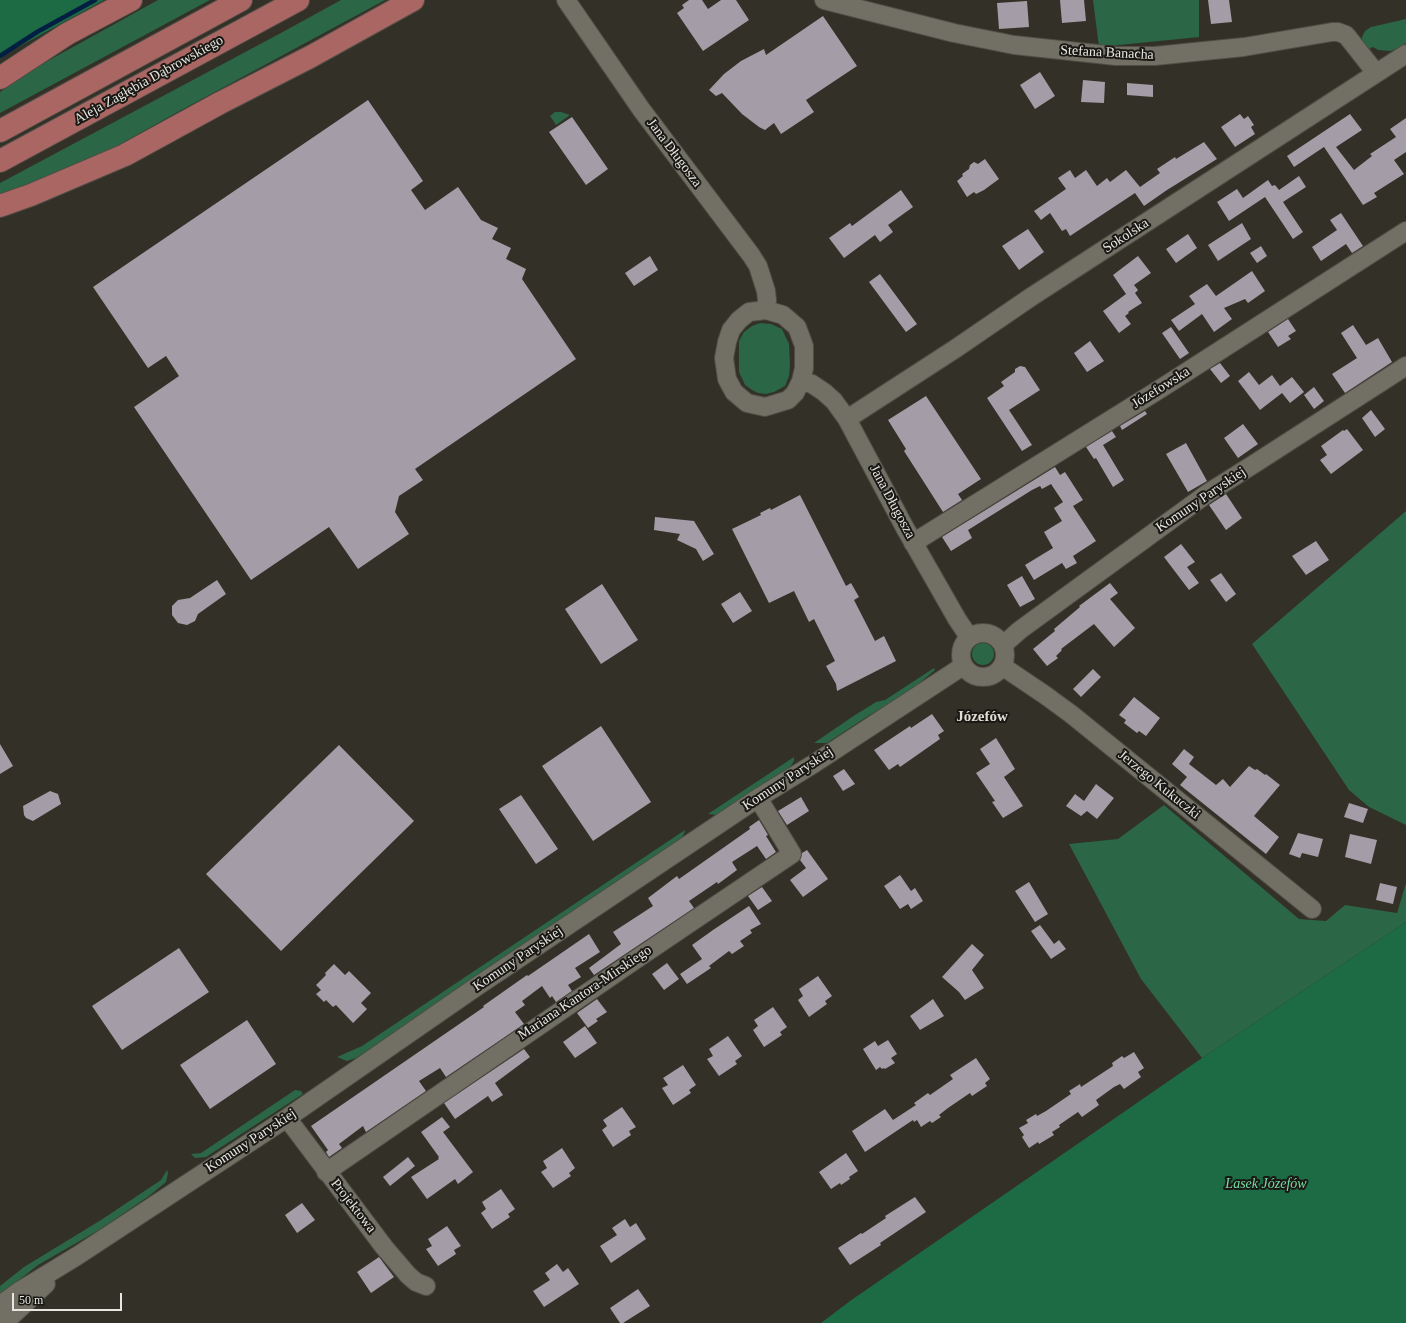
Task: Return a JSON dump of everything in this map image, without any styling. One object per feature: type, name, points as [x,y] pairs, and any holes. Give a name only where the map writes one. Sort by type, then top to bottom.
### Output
[{"type":"main road","points":[[0,78],[67,34],[131,0]]},
{"type":"main road","name":"Aleja Zagłębia Dąbrowskiego","points":[[0,131],[241,0]]},
{"type":"main road","name":"Aleja Zagłębia Dąbrowskiego","points":[[0,161],[298,0]]},
{"type":"main road","points":[[0,206],[31,195],[125,155],[220,103],[310,57],[413,0]]},
{"type":"street","name":"Jana Długosza","points":[[566,0],[641,109],[752,255],[758,266],[766,291],[766,310]]},
{"type":"street","name":"Stefana Banacha","points":[[824,0],[954,33],[1014,45],[1116,56],[1155,56],[1244,47],[1338,32],[1346,35],[1376,73]]},
{"type":"street","name":"Sokolska","points":[[847,419],[955,349],[1031,297],[1406,54]]},
{"type":"street","name":"Józefowska","points":[[913,543],[1160,389],[1406,231]]},
{"type":"street","points":[[766,310],[783,315],[797,327],[804,346],[804,368],[796,393],[788,400],[765,407],[746,403],[734,392],[727,379],[724,358],[731,330],[739,320],[749,312],[766,310]]},
{"type":"street","name":"Komuny Paryskiej","points":[[1003,645],[1020,630],[1208,493],[1406,366]]},
{"type":"street","name":"Jana Długosza","points":[[801,381],[812,384],[824,392],[834,401],[847,419],[913,543],[969,637]]},
{"type":"street","points":[[982,632],[995,636],[1003,645],[1005,656],[1002,666],[993,675],[980,677],[973,675],[963,666],[961,660],[961,647],[969,637],[975,633],[982,632]]},
{"type":"street","name":"Komuny Paryskiej","points":[[0,1305],[287,1118],[482,983],[758,798],[815,763],[963,666]]},
{"type":"street","name":"Jerzego Kukuczki","points":[[1002,666],[1071,714],[1312,909]]},
{"type":"street","name":"Mariana Kantora-Mirskiego","points":[[326,1172],[602,982],[792,854],[758,798]]},
{"type":"street","name":"Projektowa","points":[[287,1118],[326,1172],[408,1275],[416,1282],[426,1286]]},
{"type":"street","name":"Komuny Paryskiej","points":[[4,1323],[77,1256]]},
{"type":"green space","points":[[0,0],[104,0],[13,50],[0,59]]},
{"type":"green space","points":[[158,0],[210,0],[0,113],[0,92],[35,68]]},
{"type":"green space","points":[[341,0],[385,0],[83,165],[0,197],[0,183]]},
{"type":"green space","points":[[1093,0],[1199,0],[1199,37],[1099,47]]},
{"type":"green space","points":[[1406,19],[1406,43],[1397,49],[1390,51],[1378,50],[1372,47],[1369,50],[1362,41],[1365,31],[1371,27]]},
{"type":"green space","points":[[555,112],[570,115],[556,125],[550,116]]},
{"type":"green space","points":[[760,323],[771,324],[782,329],[789,344],[789,376],[785,386],[774,392],[766,394],[758,393],[745,385],[739,372],[739,341],[744,332],[752,326]]},
{"type":"green space","points":[[1406,511],[1406,825],[1369,807],[1349,790],[1252,644]]},
{"type":"green space","points":[[983,643],[991,646],[994,654],[991,662],[983,665],[975,662],[972,654],[975,646]]},
{"type":"green space","points":[[934,668],[935,670],[911,690],[888,705],[868,716],[827,743],[814,743],[876,702],[885,700]]},
{"type":"green space","points":[[794,757],[794,761],[789,769],[717,815],[708,814]]},
{"type":"green space","points":[[1164,805],[1299,919],[1326,921],[1345,905],[1397,913],[1406,883],[1406,922],[1202,1058],[1141,979],[1069,844],[1118,839]]},
{"type":"green space","points":[[685,830],[679,842],[356,1058],[347,1061],[337,1057],[362,1046]]},
{"type":"green space","name":"Lasek Józefów","points":[[1406,922],[1406,1323],[821,1323],[850,1301],[1202,1058]]},
{"type":"green space","points":[[295,1090],[301,1091],[303,1094],[206,1157],[195,1158],[191,1154],[201,1153]]},
{"type":"green space","points":[[167,1170],[168,1173],[166,1182],[149,1196],[99,1230],[38,1265],[0,1295],[0,1286],[24,1267],[101,1220],[161,1180]]},
{"type":"building","points":[[689,0],[702,0],[708,9],[721,0],[736,0],[749,20],[703,51],[677,13],[684,8],[682,5]]},
{"type":"building","points":[[1060,0],[1084,0],[1086,21],[1062,23]]},
{"type":"building","points":[[1208,0],[1229,0],[1232,22],[1211,24]]},
{"type":"building","points":[[1027,1],[1029,27],[999,29],[997,3]]},
{"type":"building","points":[[823,16],[857,66],[806,100],[814,112],[781,134],[774,123],[765,130],[759,127],[742,114],[722,93],[716,96],[709,90],[724,74],[741,61],[764,49],[766,55]]},
{"type":"building","points":[[1040,72],[1055,96],[1035,109],[1020,85]]},
{"type":"building","points":[[1083,80],[1105,82],[1104,103],[1081,102]]},
{"type":"building","points":[[1127,83],[1153,85],[1153,97],[1127,95]]},
{"type":"building","points":[[368,100],[423,181],[411,190],[425,210],[458,187],[481,220],[498,228],[492,239],[511,248],[506,259],[526,269],[522,279],[576,359],[415,469],[423,480],[399,496],[395,512],[409,534],[358,569],[329,527],[251,580],[134,407],[179,376],[166,356],[148,368],[93,287]]},
{"type":"building","points":[[1240,114],[1244,119],[1248,116],[1254,125],[1251,127],[1255,134],[1235,147],[1221,127]]},
{"type":"building","points":[[1350,114],[1362,130],[1336,147],[1354,170],[1372,156],[1370,154],[1396,137],[1390,129],[1406,118],[1406,152],[1394,160],[1404,174],[1374,193],[1377,197],[1363,205],[1324,147],[1294,167],[1287,156]]},
{"type":"building","points":[[572,117],[608,169],[586,185],[549,132]]},
{"type":"building","points":[[1204,142],[1217,159],[1144,206],[1135,193],[1070,236],[1066,229],[1062,231],[1050,213],[1041,220],[1034,211],[1066,189],[1058,178],[1070,170],[1075,178],[1086,170],[1097,186],[1107,178],[1110,182],[1126,170],[1140,187],[1160,173],[1157,169],[1175,157],[1176,159]]},
{"type":"building","points":[[985,159],[999,179],[984,190],[976,194],[974,192],[967,197],[957,181],[963,176],[962,174],[969,169],[970,165],[974,162],[978,164]]},
{"type":"building","points":[[1299,176],[1306,187],[1283,202],[1303,232],[1293,239],[1265,197],[1229,221],[1217,202],[1237,189],[1243,198],[1268,180],[1272,186],[1275,185],[1279,190]]},
{"type":"building","points":[[901,190],[913,207],[888,225],[893,232],[880,242],[875,235],[844,258],[829,238],[850,223],[852,226]]},
{"type":"building","points":[[1341,213],[1363,246],[1352,253],[1346,244],[1321,261],[1312,247],[1337,230],[1330,220]]},
{"type":"building","points":[[1242,223],[1251,239],[1218,261],[1208,245]]},
{"type":"building","points":[[1028,229],[1044,252],[1019,270],[1002,246]]},
{"type":"building","points":[[1188,234],[1197,248],[1176,263],[1166,249]]},
{"type":"building","points":[[1261,246],[1267,256],[1257,263],[1250,253]]},
{"type":"building","points":[[650,256],[658,270],[634,286],[625,273]]},
{"type":"building","points":[[1138,256],[1151,273],[1134,285],[1138,290],[1135,293],[1142,303],[1128,312],[1129,313],[1125,316],[1131,324],[1119,333],[1103,311],[1126,294],[1113,275]]},
{"type":"building","points":[[1252,271],[1265,291],[1248,303],[1245,299],[1224,308],[1232,319],[1214,332],[1202,314],[1179,331],[1171,320],[1195,304],[1189,296],[1207,284],[1216,296]]},
{"type":"building","points":[[880,274],[917,324],[906,332],[869,282]]},
{"type":"building","points":[[1288,319],[1296,331],[1288,336],[1291,339],[1278,347],[1268,332]]},
{"type":"building","points":[[1353,325],[1366,345],[1378,338],[1392,362],[1345,393],[1332,374],[1357,358],[1341,333]]},
{"type":"building","points":[[1171,327],[1189,353],[1180,359],[1162,333]]},
{"type":"building","points":[[1090,341],[1104,361],[1087,372],[1074,353]]},
{"type":"building","points":[[1220,363],[1230,376],[1221,383],[1210,369]]},
{"type":"building","points":[[1020,366],[1025,367],[1040,390],[1009,410],[1032,445],[1022,451],[987,398],[1004,386],[1001,382],[1015,372],[1015,369]]},
{"type":"building","points":[[1249,372],[1259,385],[1272,375],[1280,386],[1292,377],[1304,392],[1290,403],[1282,393],[1260,410],[1238,381]]},
{"type":"building","points":[[1314,387],[1324,401],[1314,409],[1304,395]]},
{"type":"building","points":[[926,396],[981,479],[958,494],[962,500],[943,512],[904,451],[906,449],[888,420]]},
{"type":"building","points":[[1371,410],[1385,429],[1375,437],[1362,418]]},
{"type":"building","points":[[1145,411],[1147,414],[1122,430],[1120,426]]},
{"type":"building","points":[[1243,424],[1258,444],[1238,458],[1224,438]]},
{"type":"building","points":[[1347,429],[1363,450],[1331,474],[1320,460],[1327,455],[1321,446],[1343,430],[1344,431]]},
{"type":"building","points":[[1112,431],[1116,437],[1103,445],[1124,480],[1113,487],[1096,458],[1094,459],[1086,447]]},
{"type":"building","points":[[1186,443],[1207,481],[1188,492],[1166,454]]},
{"type":"building","points":[[1055,467],[1060,475],[1065,472],[1083,500],[1073,506],[1096,541],[1073,556],[1077,563],[1066,569],[1062,563],[1034,580],[1025,565],[1053,548],[1044,532],[1062,521],[1054,508],[1063,502],[1051,484],[1042,489],[1040,486],[1032,490],[968,530],[972,538],[951,551],[942,537]]},
{"type":"building","points":[[1226,494],[1242,518],[1226,530],[1209,505]]},
{"type":"building","points":[[800,495],[846,586],[851,583],[859,597],[854,600],[875,641],[884,636],[896,661],[837,691],[836,684],[826,666],[835,661],[814,619],[809,622],[794,591],[769,603],[732,529],[761,515],[760,513],[770,508],[771,510]]},
{"type":"building","points":[[655,517],[694,521],[714,554],[703,561],[696,549],[677,540],[680,534],[654,530]]},
{"type":"building","points":[[1316,541],[1329,560],[1306,575],[1292,556]]},
{"type":"building","points":[[1181,544],[1195,562],[1187,567],[1199,583],[1189,590],[1164,557]]},
{"type":"building","points":[[1221,573],[1236,594],[1226,602],[1210,580]]},
{"type":"building","points":[[1022,576],[1035,599],[1020,607],[1007,585]]},
{"type":"building","points":[[217,580],[226,594],[198,614],[195,621],[187,625],[178,623],[172,615],[172,606],[178,600],[190,598]]},
{"type":"building","points":[[1110,583],[1118,593],[1110,599],[1135,628],[1114,647],[1094,624],[1061,649],[1062,650],[1056,656],[1058,658],[1047,666],[1033,649],[1055,631],[1054,629],[1080,607],[1079,606]]},
{"type":"building","points":[[602,584],[638,640],[601,664],[565,609]]},
{"type":"building","points":[[740,592],[752,611],[733,623],[721,604]]},
{"type":"building","points":[[1093,669],[1101,677],[1081,697],[1073,689]]},
{"type":"building","points":[[1134,697],[1160,718],[1146,736],[1139,731],[1137,733],[1124,723],[1126,720],[1119,715]]},
{"type":"building","points":[[932,714],[944,731],[938,735],[940,739],[900,767],[898,764],[889,770],[874,750],[910,726],[911,728]]},
{"type":"building","points":[[601,726],[651,802],[593,841],[542,766]]},
{"type":"building","points":[[996,738],[1015,769],[1004,777],[1023,806],[1003,818],[992,802],[995,801],[976,773],[990,764],[980,749]]},
{"type":"building","points":[[0,744],[13,766],[0,774]]},
{"type":"building","points":[[339,745],[414,821],[281,951],[206,874]]},
{"type":"building","points":[[1184,749],[1194,757],[1189,764],[1216,785],[1223,779],[1230,787],[1249,766],[1255,770],[1257,769],[1265,775],[1266,774],[1280,785],[1254,816],[1279,837],[1266,854],[1180,785],[1187,777],[1172,764]]},
{"type":"building","points":[[844,769],[855,784],[843,791],[833,776]]},
{"type":"building","points":[[1096,784],[1114,798],[1097,819],[1087,811],[1081,816],[1066,806],[1075,794],[1084,801]]},
{"type":"building","points":[[50,791],[58,794],[61,804],[33,821],[26,818],[24,815],[23,806]]},
{"type":"building","points":[[521,795],[558,849],[536,864],[499,809]]},
{"type":"building","points":[[801,797],[809,811],[787,825],[778,811]]},
{"type":"building","points":[[1349,803],[1368,809],[1363,823],[1344,817]]},
{"type":"building","points":[[759,820],[768,835],[766,836],[776,852],[766,859],[757,846],[732,862],[737,870],[718,884],[717,882],[689,901],[694,908],[594,975],[589,968],[621,944],[613,932],[653,906],[648,898],[677,876],[679,879],[750,829],[749,827]]},
{"type":"building","points":[[1298,833],[1323,839],[1318,857],[1302,853],[1300,858],[1289,854]]},
{"type":"building","points":[[1350,834],[1377,840],[1371,864],[1345,857]]},
{"type":"building","points":[[807,850],[828,879],[803,897],[790,880],[806,868],[800,860],[802,853]]},
{"type":"building","points":[[900,875],[911,891],[915,888],[923,901],[911,909],[908,904],[900,909],[884,886]]},
{"type":"building","points":[[1029,882],[1048,914],[1035,922],[1015,891]]},
{"type":"building","points":[[1380,883],[1397,887],[1393,904],[1376,900]]},
{"type":"building","points":[[762,887],[772,901],[758,910],[748,896]]},
{"type":"building","points":[[749,906],[761,924],[750,930],[752,933],[740,941],[744,946],[732,954],[729,951],[709,966],[711,968],[687,984],[680,974],[702,959],[692,945]]},
{"type":"building","points":[[1040,925],[1054,944],[1059,940],[1066,949],[1051,959],[1031,931]]},
{"type":"building","points":[[589,934],[600,952],[575,968],[581,977],[568,985],[572,991],[556,1002],[552,996],[550,998],[542,986],[522,1001],[525,1005],[515,1012],[524,1024],[446,1077],[440,1068],[419,1081],[426,1091],[366,1132],[363,1126],[339,1144],[342,1148],[329,1157],[326,1152],[328,1150],[311,1126],[484,1007],[483,1006],[527,975],[528,976]]},
{"type":"building","points":[[972,944],[984,955],[972,970],[984,988],[965,1000],[959,992],[942,977]]},
{"type":"building","points":[[179,948],[209,992],[122,1050],[92,1006]]},
{"type":"building","points":[[667,963],[679,979],[664,990],[652,974]]},
{"type":"building","points":[[334,964],[345,975],[349,971],[371,993],[361,1003],[367,1009],[353,1023],[336,1005],[333,1007],[326,1000],[324,1002],[316,994],[321,990],[316,985]]},
{"type":"building","points":[[818,976],[832,996],[825,1001],[827,1004],[809,1017],[798,1000],[803,996],[799,989]]},
{"type":"building","points":[[597,999],[607,1012],[596,1019],[598,1021],[588,1028],[577,1013]]},
{"type":"building","points":[[933,999],[944,1016],[920,1030],[910,1016]]},
{"type":"building","points":[[773,1007],[787,1027],[780,1032],[782,1035],[764,1047],[753,1030],[758,1026],[754,1020]]},
{"type":"building","points":[[247,1020],[276,1064],[210,1109],[180,1065]]},
{"type":"building","points":[[585,1026],[597,1043],[575,1058],[563,1042]]},
{"type":"building","points":[[728,1036],[742,1056],[735,1061],[737,1064],[719,1076],[707,1059],[713,1056],[709,1049]]},
{"type":"building","points":[[888,1040],[897,1054],[891,1058],[895,1063],[885,1069],[880,1067],[876,1070],[863,1049],[875,1041],[878,1046]]},
{"type":"building","points":[[524,1049],[530,1057],[495,1083],[503,1095],[492,1102],[488,1096],[455,1119],[444,1103]]},
{"type":"building","points":[[1134,1052],[1144,1068],[1138,1072],[1141,1077],[1124,1089],[1120,1084],[1114,1087],[1096,1100],[1099,1105],[1082,1117],[1078,1112],[1059,1125],[1060,1127],[1052,1132],[1054,1135],[1029,1148],[1022,1137],[1024,1135],[1019,1128],[1028,1123],[1026,1120],[1036,1114],[1037,1116],[1046,1111],[1071,1094],[1069,1091],[1080,1084],[1081,1087],[1113,1066],[1112,1063],[1122,1056],[1124,1058]]},
{"type":"building","points":[[976,1058],[990,1079],[985,1083],[987,1086],[972,1096],[970,1093],[939,1115],[941,1117],[932,1123],[930,1121],[921,1127],[917,1120],[914,1122],[913,1120],[865,1152],[852,1131],[885,1109],[893,1120],[916,1105],[914,1103],[928,1093],[930,1095],[953,1079],[950,1075]]},
{"type":"building","points":[[683,1065],[696,1085],[689,1090],[691,1093],[673,1105],[662,1088],[668,1085],[663,1078]]},
{"type":"building","points":[[622,1107],[636,1127],[629,1131],[631,1135],[613,1147],[602,1130],[607,1126],[603,1120]]},
{"type":"building","points":[[442,1117],[450,1127],[443,1132],[473,1172],[458,1184],[455,1179],[427,1199],[411,1177],[439,1159],[421,1132]]},
{"type":"building","points":[[562,1148],[575,1168],[569,1173],[571,1176],[553,1188],[541,1172],[547,1168],[543,1161]]},
{"type":"building","points":[[846,1153],[858,1171],[841,1185],[840,1183],[831,1189],[819,1172]]},
{"type":"building","points":[[408,1157],[415,1166],[390,1186],[383,1177]]},
{"type":"building","points":[[501,1189],[515,1209],[508,1214],[510,1217],[492,1229],[481,1213],[486,1209],[482,1202]]},
{"type":"building","points":[[915,1197],[926,1212],[880,1243],[881,1245],[850,1265],[838,1248],[861,1233],[862,1234],[886,1218],[885,1216]]},
{"type":"building","points":[[302,1203],[315,1220],[297,1233],[285,1215]]},
{"type":"building","points":[[625,1219],[630,1227],[636,1223],[646,1239],[611,1263],[600,1246],[617,1235],[612,1228]]},
{"type":"building","points":[[447,1226],[461,1246],[454,1250],[456,1254],[438,1266],[426,1249],[432,1246],[428,1239]]},
{"type":"building","points":[[379,1257],[394,1277],[371,1293],[357,1272]]},
{"type":"building","points":[[557,1264],[563,1272],[568,1268],[579,1284],[544,1307],[533,1291],[550,1280],[545,1273]]},
{"type":"building","points":[[638,1289],[650,1306],[623,1323],[620,1323],[610,1308]]},
{"type":"waterway","points":[[0,56],[37,32],[95,0]]},
{"type":"district","name":"Józefów","points":[[982,717]]}]
